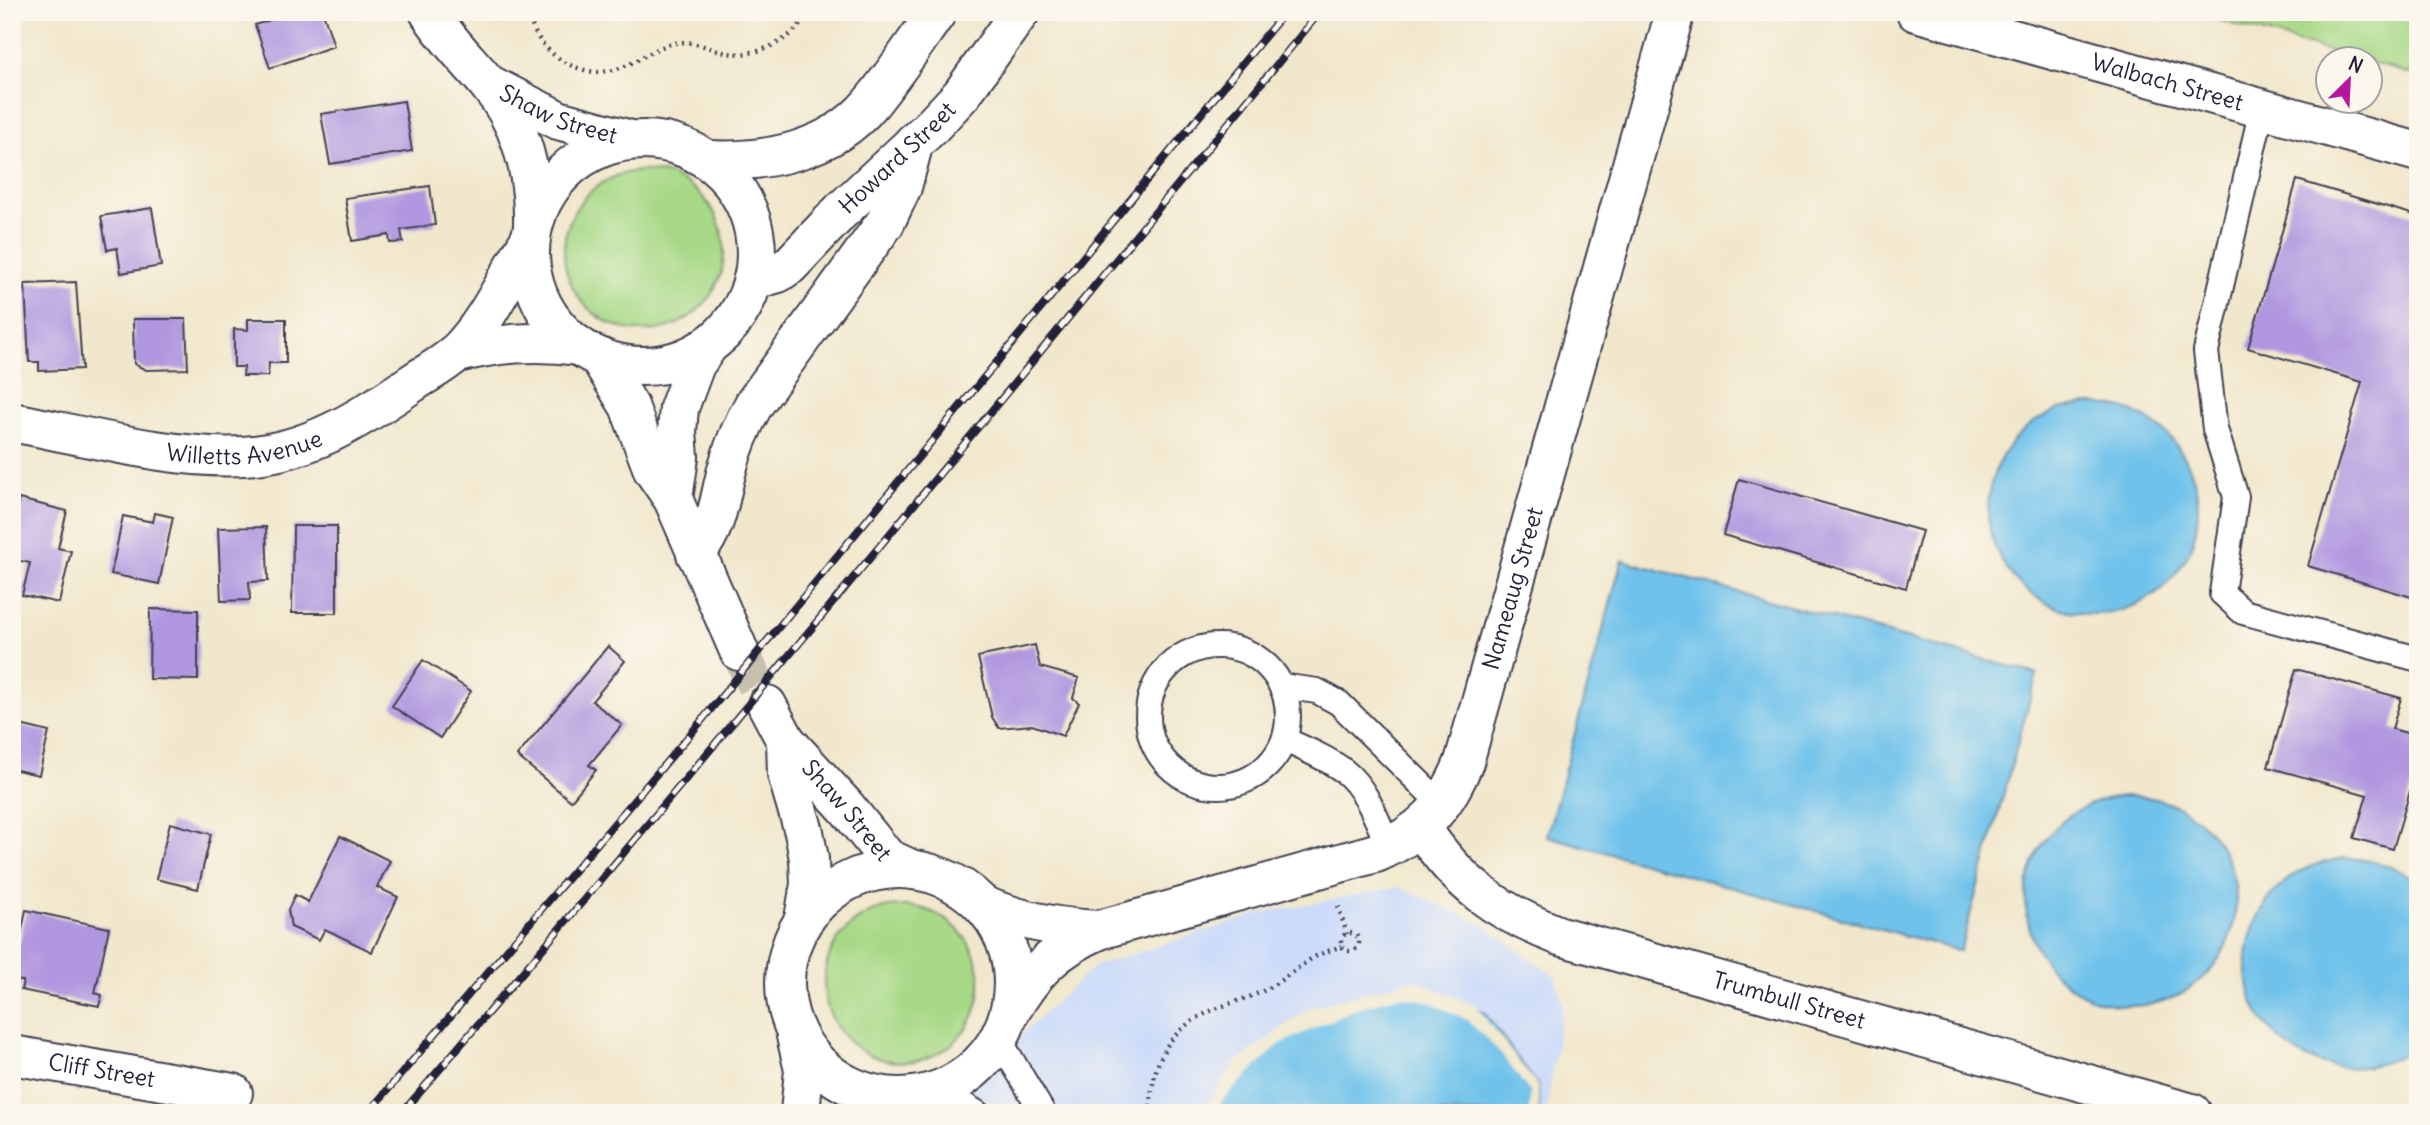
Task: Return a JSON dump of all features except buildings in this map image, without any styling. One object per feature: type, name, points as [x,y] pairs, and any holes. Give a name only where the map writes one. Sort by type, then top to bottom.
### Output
[{"type":"street","name":"Shaw Street","points":[[429,12],[503,105],[525,151],[533,201],[532,233]]},
{"type":"street","points":[[708,160],[758,159],[797,151],[847,124],[869,106],[937,12]]},
{"type":"street","name":"Howard Street","points":[[754,280],[778,273],[790,265],[841,211],[962,94],[1020,12]]},
{"type":"street","name":"Nameaug Street","points":[[1417,826],[1454,787],[1464,762],[1675,12]]},
{"type":"street","name":"Walbach Street","points":[[1916,12],[2418,152]]},
{"type":"street","name":"Shaw Street","points":[[488,84],[522,104],[558,120],[631,141]]},
{"type":"street","points":[[589,352],[630,365],[657,366],[684,359],[708,346],[729,328],[744,305],[754,280],[757,253],[753,226],[744,200],[729,178],[708,160],[684,147],[657,140],[631,141],[603,147],[578,160],[558,178],[543,200],[532,233],[533,280],[543,306],[559,328],[589,352],[629,406],[653,470],[673,499],[738,651]]},
{"type":"street","points":[[696,554],[713,529],[727,466],[738,435],[754,404],[885,223],[902,187],[914,142]]},
{"type":"street","name":"Willetts Avenue","points":[[12,422],[166,451],[205,455],[243,456],[282,450],[314,440],[371,411],[454,354],[499,294],[532,233]]},
{"type":"street","name":"Willetts Avenue","points":[[454,354],[486,346],[520,342],[550,342],[589,352]]},
{"type":"street","points":[[673,499],[679,457],[679,408],[695,365],[708,346]]},
{"type":"street","name":"Shaw Street","points":[[767,705],[786,741],[847,808],[887,858],[913,870]]},
{"type":"street","name":"Shaw Street","points":[[786,741],[787,774],[809,859],[810,884],[804,919]]},
{"type":"street","points":[[792,1024],[807,1050],[827,1071],[852,1087],[869,1104],[939,1090],[963,1078],[984,1061],[1025,987],[1045,963],[1062,950],[1099,930],[1359,858],[1417,826]]},
{"type":"street","name":"Trumbull Street","points":[[1417,826],[1464,882],[1493,905],[1525,923],[1560,936],[2192,1113]]},
{"type":"street","points":[[800,1113],[804,1070],[786,998],[786,970],[792,944],[804,919],[825,897],[852,879],[881,870],[913,870],[938,876],[962,888],[982,905],[999,929],[1010,956],[1014,985],[1004,1027]]},
{"type":"street","points":[[982,905],[1039,924],[1099,930]]},
{"type":"street","name":"Cliff Street","points":[[12,1055],[233,1093]]},
{"type":"lane","points":[[2262,109],[2206,351],[2215,429],[2236,497],[2222,593],[2243,612],[2418,659]]},
{"type":"lane","points":[[1214,645],[1238,648],[1259,659],[1281,685],[1286,696],[1289,719],[1285,740],[1274,760],[1258,775],[1237,784],[1215,787],[1193,782],[1174,771],[1158,753],[1149,731],[1148,706],[1155,683],[1170,664],[1190,651],[1214,645]]},
{"type":"lane","points":[[1281,685],[1317,691],[1339,703],[1417,826]]},
{"type":"lane","points":[[1285,740],[1312,752],[1345,772],[1364,794],[1417,826]]},
{"type":"lane","points":[[1004,1027],[1043,1113]]},
{"type":"lane","points":[[939,1090],[977,1113]]},
{"type":"path","points":[[529,12],[536,35],[551,52],[563,61],[602,72],[616,70],[678,42],[691,42],[730,53],[761,50],[795,33],[809,12]]},
{"type":"path","points":[[1336,899],[1347,934]]},
{"type":"path","points":[[1342,946],[1343,937],[1347,934]]},
{"type":"path","points":[[1342,946],[1349,951],[1358,946],[1359,940],[1355,935],[1347,934]]},
{"type":"path","points":[[1150,1113],[1151,1091],[1160,1059],[1171,1039],[1184,1026],[1216,1009],[1261,992],[1308,960],[1342,946]]},
{"type":"shaded area","points":[[1399,887],[1482,924],[1555,976],[1563,1004],[1546,1113],[937,1113],[1095,966],[1261,913]]},
{"type":"green space","points":[[2189,12],[2418,12],[2418,76],[2384,67],[2384,46],[2314,47]]},
{"type":"green space","points":[[644,171],[675,177],[700,195],[718,220],[724,251],[718,282],[700,307],[675,325],[644,331],[613,325],[588,307],[570,282],[564,251],[570,220],[588,195],[613,177]]},
{"type":"green space","points":[[902,906],[932,912],[957,929],[974,954],[980,984],[974,1014],[957,1039],[932,1056],[902,1062],[872,1056],[847,1039],[830,1014],[824,984],[830,954],[847,929],[872,912]]},
{"type":"water","points":[[2093,404],[2114,406],[2133,412],[2167,435],[2190,469],[2196,488],[2196,530],[2190,549],[2167,583],[2133,606],[2114,612],[2093,614],[2072,612],[2053,606],[2019,583],[1996,549],[1990,530],[1988,509],[1990,488],[1996,469],[2019,435],[2053,412],[2072,406]]},
{"type":"water","points":[[1622,560],[2037,674],[1960,951],[1547,836]]},
{"type":"water","points":[[2131,796],[2152,798],[2171,804],[2205,827],[2228,861],[2234,880],[2234,922],[2228,941],[2205,975],[2171,998],[2152,1004],[2131,1006],[2110,1004],[2091,998],[2057,975],[2034,941],[2028,922],[2026,901],[2028,880],[2034,861],[2057,827],[2091,804],[2110,798]]},
{"type":"water","points":[[2344,858],[2382,864],[2418,881],[2418,1045],[2375,1065],[2352,1068],[2330,1066],[2309,1059],[2290,1048],[2272,1032],[2258,1012],[2247,975],[2250,937],[2257,919],[2279,887],[2300,872],[2318,864]]},
{"type":"water","points":[[1413,983],[1484,1012],[1538,1086],[1539,1113],[1204,1113],[1311,1011]]},
{"type":"pier","points":[[1413,980],[1475,1005],[1538,1086],[1539,1113],[1529,1113],[1530,1092],[1499,1051],[1467,1020],[1427,1001],[1400,996],[1355,1009],[1280,1044],[1223,1099],[1217,1113],[1201,1113],[1235,1063],[1309,1008]]},
{"type":"tunnel","points":[[739,651],[767,705]]},
{"type":"railway","points":[[368,1113],[698,725],[1285,12]]},
{"type":"railway","points":[[402,1113],[749,703],[1320,12]]}]
